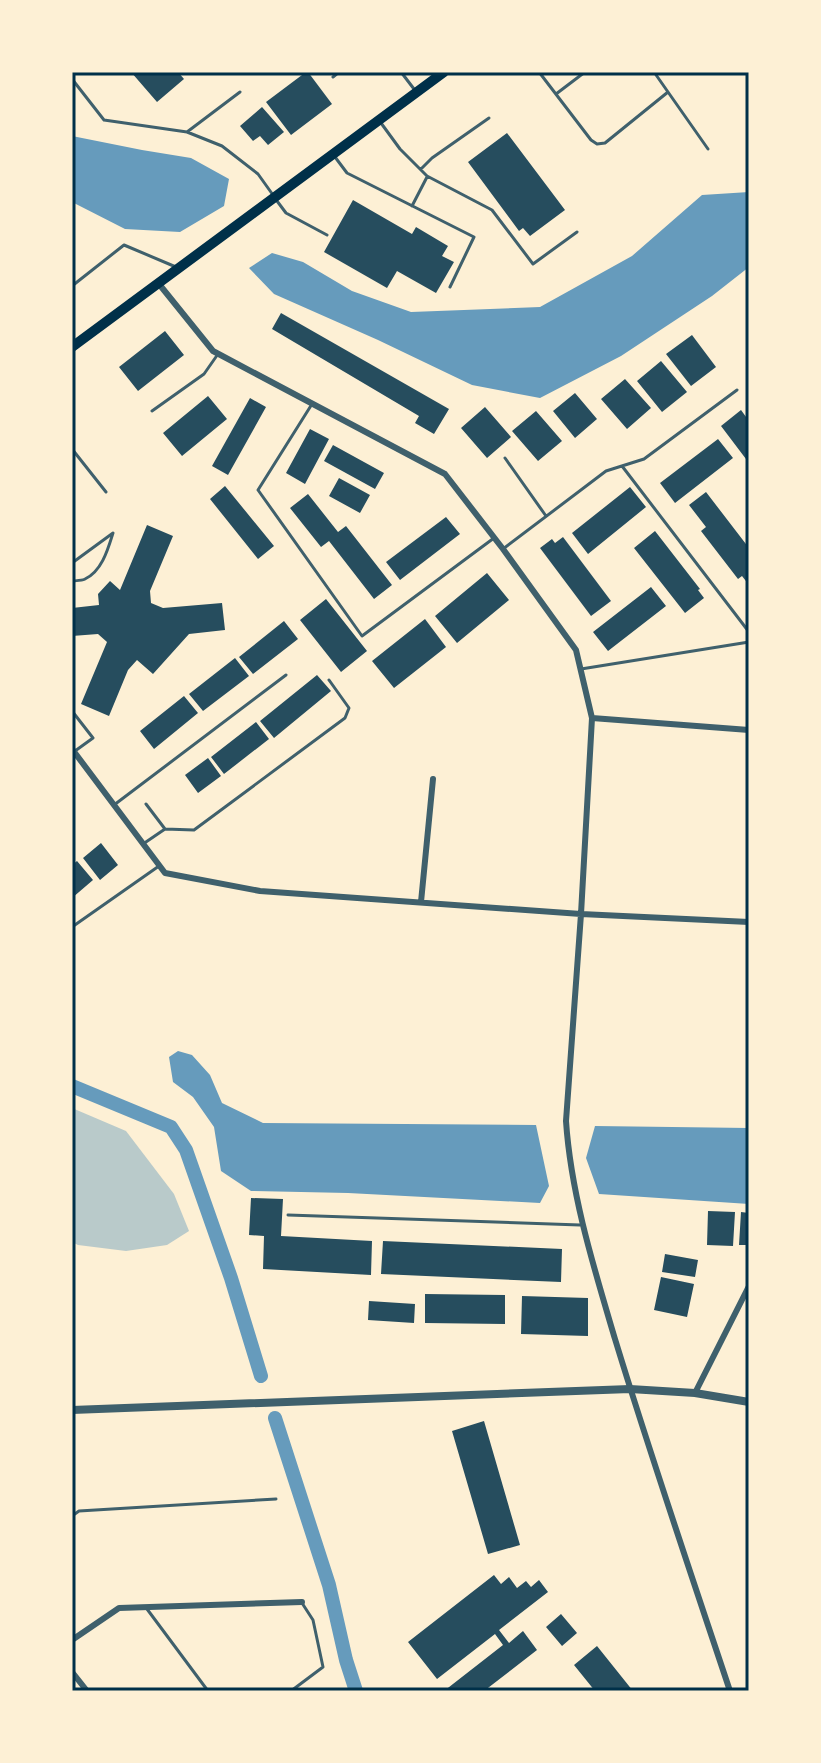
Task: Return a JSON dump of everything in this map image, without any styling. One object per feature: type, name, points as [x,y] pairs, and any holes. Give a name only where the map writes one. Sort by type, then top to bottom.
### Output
[{"type":"main road","points":[[72,347],[443,72]]},
{"type":"street","points":[[159,284],[213,351],[445,474],[576,650],[592,718],[566,1121],[568,1155],[599,1284],[630,1389],[730,1691]]},
{"type":"street","points":[[592,718],[749,730]]},
{"type":"street","points":[[73,750],[165,873],[260,891],[581,914],[749,922]]},
{"type":"street","points":[[421,902],[433,779]]},
{"type":"street","points":[[695,1393],[749,1286]]},
{"type":"street","points":[[72,1410],[630,1389],[695,1393],[749,1402]]},
{"type":"street","points":[[72,1640],[119,1608],[302,1602]]},
{"type":"street","points":[[72,1672],[87,1691]]},
{"type":"lane","points":[[333,77],[339,72]]},
{"type":"lane","points":[[401,72],[416,92]]},
{"type":"lane","points":[[539,72],[597,144],[605,143],[668,92]]},
{"type":"lane","points":[[556,94],[585,72]]},
{"type":"lane","points":[[654,72],[708,149]]},
{"type":"lane","points":[[72,79],[104,120],[187,132],[222,146],[258,174],[286,213],[327,235]]},
{"type":"lane","points":[[187,132],[240,92]]},
{"type":"lane","points":[[421,169],[489,118]]},
{"type":"lane","points":[[379,120],[400,149],[427,176],[492,210],[533,264],[577,232]]},
{"type":"lane","points":[[333,154],[347,173],[474,237],[450,287]]},
{"type":"lane","points":[[412,206],[427,176]]},
{"type":"lane","points":[[72,286],[124,245],[180,268]]},
{"type":"lane","points":[[152,411],[204,374],[218,354]]},
{"type":"lane","points":[[503,549],[606,471],[644,459],[737,390]]},
{"type":"lane","points":[[312,404],[258,490],[362,636],[494,538]]},
{"type":"lane","points":[[72,449],[106,492]]},
{"type":"lane","points":[[505,458],[546,516]]},
{"type":"lane","points":[[622,466],[749,632]]},
{"type":"lane","points":[[72,563],[113,533],[107,555],[97,568],[85,580],[72,581]]},
{"type":"lane","points":[[581,669],[749,642]]},
{"type":"lane","points":[[114,805],[286,675]]},
{"type":"lane","points":[[143,844],[165,829],[194,830],[345,718],[349,708],[329,680]]},
{"type":"lane","points":[[72,711],[93,738],[73,750]]},
{"type":"lane","points":[[146,804],[165,829]]},
{"type":"lane","points":[[72,927],[159,866]]},
{"type":"lane","points":[[288,1215],[584,1226]]},
{"type":"lane","points":[[72,1516],[79,1511],[276,1499]]},
{"type":"lane","points":[[291,1691],[323,1667],[313,1620],[302,1602]]},
{"type":"lane","points":[[147,1609],[208,1691]]},
{"type":"shaded area","points":[[72,1108],[126,1131],[174,1194],[189,1231],[167,1245],[126,1251],[72,1242]]},
{"type":"water","points":[[72,136],[191,158],[229,179],[224,206],[180,232],[125,229],[72,202]]},
{"type":"water","points":[[749,192],[749,267],[712,296],[621,356],[540,398],[472,385],[274,294],[249,268],[272,253],[303,262],[352,291],[411,312],[540,307],[632,256],[702,195]]},
{"type":"water","points":[[178,1051],[192,1055],[210,1075],[222,1103],[263,1123],[536,1125],[549,1186],[540,1203],[251,1191],[221,1171],[214,1127],[193,1097],[173,1082],[169,1057]]},
{"type":"water","points":[[595,1126],[749,1128],[749,1204],[599,1194],[586,1158]]},
{"type":"building","points":[[131,72],[178,72],[184,79],[157,102]]},
{"type":"building","points":[[306,72],[332,104],[291,135],[266,102]]},
{"type":"building","points":[[262,107],[284,132],[268,145],[260,136],[253,141],[240,126]]},
{"type":"building","points":[[507,133],[565,210],[530,236],[523,228],[519,231],[468,162]]},
{"type":"building","points":[[353,200],[412,234],[416,227],[448,246],[442,256],[454,262],[436,293],[397,271],[387,288],[324,252]]},
{"type":"building","points":[[281,313],[449,409],[434,434],[415,423],[419,416],[272,329]]},
{"type":"building","points":[[165,331],[184,355],[138,391],[119,367]]},
{"type":"building","points":[[692,335],[716,367],[691,386],[666,354]]},
{"type":"building","points":[[661,361],[687,392],[662,412],[637,381]]},
{"type":"building","points":[[625,379],[651,408],[627,429],[601,399]]},
{"type":"building","points":[[575,393],[597,419],[575,438],[553,411]]},
{"type":"building","points":[[208,396],[227,419],[182,456],[163,433]]},
{"type":"building","points":[[250,398],[266,407],[228,475],[212,466]]},
{"type":"building","points":[[485,407],[511,437],[487,458],[461,428]]},
{"type":"building","points":[[741,410],[749,421],[749,463],[721,426]]},
{"type":"building","points":[[536,411],[562,441],[538,461],[512,431]]},
{"type":"building","points":[[310,429],[329,439],[305,484],[286,473]]},
{"type":"building","points":[[718,439],[733,458],[675,503],[660,483]]},
{"type":"building","points":[[333,445],[384,473],[375,489],[324,461]]},
{"type":"building","points":[[339,478],[370,495],[360,513],[329,496]]},
{"type":"building","points":[[225,486],[274,546],[258,559],[210,499]]},
{"type":"building","points":[[630,487],[646,507],[588,554],[572,533]]},
{"type":"building","points":[[706,492],[749,548],[749,585],[742,576],[738,579],[701,531],[706,527],[689,505]]},
{"type":"building","points":[[308,494],[338,532],[346,526],[392,585],[374,599],[329,541],[321,547],[290,508]]},
{"type":"building","points":[[446,517],[460,534],[400,580],[386,562]]},
{"type":"building","points":[[147,525],[173,536],[150,591],[151,603],[163,608],[222,603],[225,630],[189,634],[153,674],[137,660],[128,670],[109,716],[81,704],[107,642],[98,634],[72,636],[72,608],[99,605],[98,594],[110,581],[120,590]]},
{"type":"building","points":[[655,531],[704,598],[685,613],[634,548]]},
{"type":"building","points":[[563,537],[611,601],[591,616],[540,548],[552,539],[555,543]]},
{"type":"building","points":[[487,573],[509,600],[457,643],[435,616]]},
{"type":"building","points":[[651,587],[666,606],[608,651],[593,632]]},
{"type":"building","points":[[326,599],[367,651],[341,672],[300,620]]},
{"type":"building","points":[[425,619],[446,647],[394,688],[372,661]]},
{"type":"building","points":[[284,621],[298,639],[253,674],[239,657]]},
{"type":"building","points":[[235,658],[249,676],[203,711],[189,694]]},
{"type":"building","points":[[317,675],[331,691],[274,738],[260,721]]},
{"type":"building","points":[[184,696],[198,713],[154,749],[140,731]]},
{"type":"building","points":[[256,722],[269,739],[224,774],[211,757]]},
{"type":"building","points":[[208,758],[221,776],[198,793],[185,775]]},
{"type":"building","points":[[101,843],[118,865],[100,880],[83,858]]},
{"type":"building","points":[[77,861],[93,880],[72,898],[72,865]]},
{"type":"building","points":[[251,1198],[283,1199],[281,1236],[372,1241],[371,1275],[263,1269],[264,1236],[249,1235]]},
{"type":"building","points":[[708,1211],[735,1212],[733,1246],[707,1245]]},
{"type":"building","points":[[741,1212],[749,1213],[749,1245],[739,1245]]},
{"type":"building","points":[[383,1241],[562,1249],[561,1282],[381,1274]]},
{"type":"building","points":[[665,1254],[698,1260],[695,1277],[662,1272]]},
{"type":"building","points":[[661,1277],[694,1284],[687,1317],[654,1310]]},
{"type":"building","points":[[425,1294],[505,1295],[505,1324],[425,1323]]},
{"type":"building","points":[[522,1296],[588,1298],[588,1336],[521,1334]]},
{"type":"building","points":[[369,1301],[415,1304],[414,1323],[368,1320]]},
{"type":"building","points":[[484,1421],[520,1545],[488,1554],[452,1431]]},
{"type":"building","points":[[494,1575],[501,1584],[509,1577],[517,1588],[526,1581],[531,1587],[539,1580],[548,1592],[499,1630],[509,1643],[523,1631],[537,1650],[484,1691],[444,1691],[503,1645],[495,1634],[437,1679],[408,1642]]},
{"type":"building","points":[[561,1614],[577,1633],[562,1646],[546,1627]]},
{"type":"building","points":[[597,1646],[633,1691],[595,1691],[574,1665]]},
{"type":"waterway","points":[[72,1086],[171,1127],[186,1150],[261,1376]]},
{"type":"waterway","points":[[275,1418],[329,1585],[356,1691]]}]
